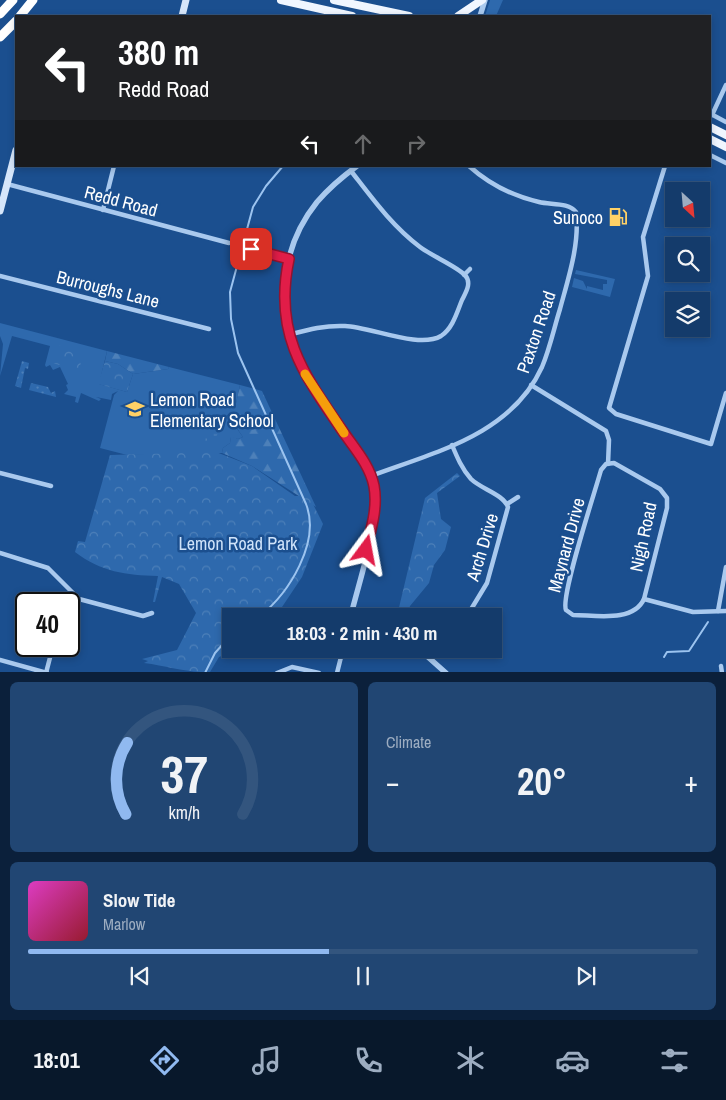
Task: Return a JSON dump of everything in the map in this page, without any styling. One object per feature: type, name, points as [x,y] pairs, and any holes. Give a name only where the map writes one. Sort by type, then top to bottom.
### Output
[{"type":"highway","points":[[0,14],[13,0]]},
{"type":"highway","points":[[21,15],[33,0]]},
{"type":"highway","points":[[0,36],[15,22]]},
{"type":"main road","points":[[182,15],[186,0]]},
{"type":"main road","points":[[281,0],[348,15]]},
{"type":"main road","points":[[334,0],[404,15]]},
{"type":"main road","points":[[460,15],[484,0]]},
{"type":"main road","points":[[711,128],[726,135]]},
{"type":"main road","points":[[711,140],[726,147]]},
{"type":"main road","points":[[0,210],[15,154]]},
{"type":"street","points":[[480,15],[484,0]]},
{"type":"street","points":[[726,85],[711,114],[726,122]]},
{"type":"street","points":[[711,156],[726,163]]},
{"type":"street","points":[[103,210],[114,167]]},
{"type":"street","points":[[354,608],[374,517],[375,496],[371,476],[364,462],[304,374],[288,334],[284,289],[289,259],[298,234],[310,213],[328,190],[356,167]]},
{"type":"street","name":"Paxton Road","points":[[371,476],[471,437],[498,422],[516,406],[532,385],[548,349],[568,281],[576,212],[572,207],[543,203],[515,195],[487,181],[470,167]]},
{"type":"street","points":[[665,167],[643,237],[648,276],[609,408],[616,414],[711,444],[726,393]]},
{"type":"street","points":[[288,334],[324,327],[345,326],[372,329],[417,340],[436,338],[445,332],[452,323],[468,287],[464,275],[433,256],[401,231],[381,210],[351,171]]},
{"type":"street","name":"Redd Road","points":[[7,184],[228,243]]},
{"type":"street","points":[[251,249],[289,259]]},
{"type":"street","points":[[464,275],[470,268]]},
{"type":"street","name":"Burroughs Lane","points":[[0,276],[209,329]]},
{"type":"street","points":[[532,385],[606,430],[609,440],[608,464]]},
{"type":"street","name":"Arch Drive","points":[[452,445],[460,462],[472,479],[507,504],[508,510],[487,583],[472,608]]},
{"type":"street","name":"Maynard Drive","points":[[608,464],[601,470],[564,607],[573,615],[625,615],[638,609],[644,599]]},
{"type":"street","name":"Nigh Road","points":[[608,464],[618,464],[660,489],[667,498],[667,508],[644,599],[693,612],[726,611]]},
{"type":"street","points":[[0,473],[51,486]]},
{"type":"street","points":[[507,504],[518,497]]},
{"type":"street","points":[[0,553],[48,568],[70,592]]},
{"type":"street","points":[[718,611],[726,567]]},
{"type":"street","points":[[80,599],[87,603],[143,616],[152,614]]},
{"type":"street","points":[[0,660],[46,672],[51,657]]},
{"type":"street","points":[[337,672],[341,658]]},
{"type":"street","points":[[430,658],[446,672]]},
{"type":"street","points":[[721,666],[722,672]]},
{"type":"street","points":[[277,672],[297,667],[319,672]]},
{"type":"green space","points":[[490,0],[503,0],[496,15],[485,15]]},
{"type":"green space","points":[[576,270],[615,279],[610,297],[572,287],[574,278],[583,281],[587,289],[587,286],[603,290],[603,284],[607,284],[607,280],[575,274]]},
{"type":"green space","points":[[0,323],[107,351],[99,384],[127,392],[133,374],[168,369],[169,367],[240,385],[235,408],[227,415],[243,437],[238,439],[231,437],[230,443],[223,448],[222,453],[127,455],[100,448],[114,395],[118,391],[112,394],[111,400],[96,397],[101,399],[99,401],[81,393],[78,403],[75,402],[76,397],[64,394],[68,390],[66,385],[68,384],[60,367],[53,370],[50,365],[46,367],[45,365],[50,346],[12,336],[0,376],[3,344],[0,336]]},
{"type":"green space","points":[[57,345],[84,351],[79,370],[52,363]]},
{"type":"green space","points":[[107,351],[169,367],[168,369],[133,374],[118,364],[105,361]]},
{"type":"green space","points":[[22,361],[29,363],[28,369],[25,368],[21,388],[15,386]]},
{"type":"green space","points":[[105,361],[118,364],[133,374],[127,392],[98,384]]},
{"type":"green space","points":[[31,383],[48,387],[51,393],[55,391],[56,397],[29,390]]},
{"type":"green space","points":[[240,385],[262,391],[316,507],[252,466],[222,453],[223,448],[230,443],[231,436],[238,439],[243,437],[227,414],[235,408]]},
{"type":"green space","points":[[210,420],[217,421],[220,429],[215,439],[204,441],[200,432]]},
{"type":"green space","name":"Lemon Road Park","points":[[216,452],[252,466],[295,496],[309,496],[323,524],[302,577],[281,608],[222,608],[222,656],[219,657],[210,672],[144,663],[148,661],[142,659],[177,650],[196,613],[179,584],[162,577],[155,602],[153,602],[158,576],[135,575],[114,571],[94,564],[75,552],[78,541],[85,542],[110,455]]},
{"type":"green space","points":[[457,473],[460,476],[437,493],[441,519],[451,527],[445,550],[434,565],[429,583],[409,608],[399,608],[425,498]]},
{"type":"waterway","points":[[269,608],[282,594],[300,566],[306,550],[310,519],[306,504],[238,353],[231,319],[230,292],[253,207],[266,186],[282,167]]},
{"type":"waterway","points":[[664,657],[667,652],[689,651],[708,622]]},
{"type":"waterway","points":[[206,672],[215,653],[222,645]]},
{"type":"slow traffic","points":[[305,374],[344,433]]},
{"type":"place","name":"Sunoco","points":[[618,217]]},
{"type":"place","name":"Lemon Road Elementary School","points":[[135,409]]},
{"type":"route","points":[[251,249],[289,259],[285,275],[284,302],[287,329],[292,346],[308,381],[364,462],[374,485],[376,506],[366,550]]}]
